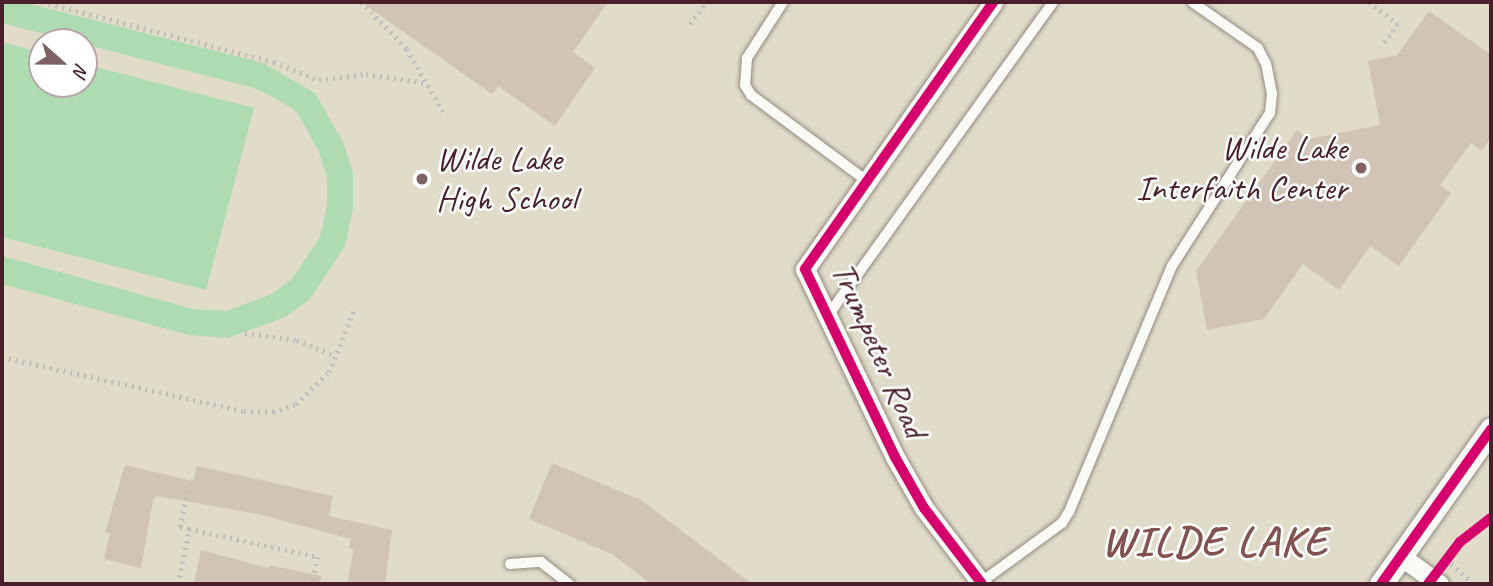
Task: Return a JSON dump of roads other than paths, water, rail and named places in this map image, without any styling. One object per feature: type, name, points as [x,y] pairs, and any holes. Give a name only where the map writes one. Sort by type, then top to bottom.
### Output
[{"type":"street","name":"Trumpeter Road","points":[[981,584],[924,508],[895,457],[829,314],[805,269],[993,2]]},
{"type":"street","points":[[1381,584],[1491,429]]},
{"type":"street","points":[[1402,557],[1435,582]]},
{"type":"lane","points":[[782,2],[747,58],[746,85],[751,95],[868,182]]},
{"type":"lane","points":[[829,314],[1053,2]]},
{"type":"lane","points":[[981,584],[1062,523],[1069,512],[1172,266],[1270,113],[1272,94],[1266,64],[1258,48],[1192,2]]},
{"type":"lane","points":[[510,564],[541,562],[569,584]]},
{"type":"place","name":"Wilde Lake Interfaith Center","points":[[1361,168]]},
{"type":"place","name":"Wilde Lake High School","points":[[422,179]]},
{"type":"district","name":"WILDE LAKE","points":[[1215,542]]}]
